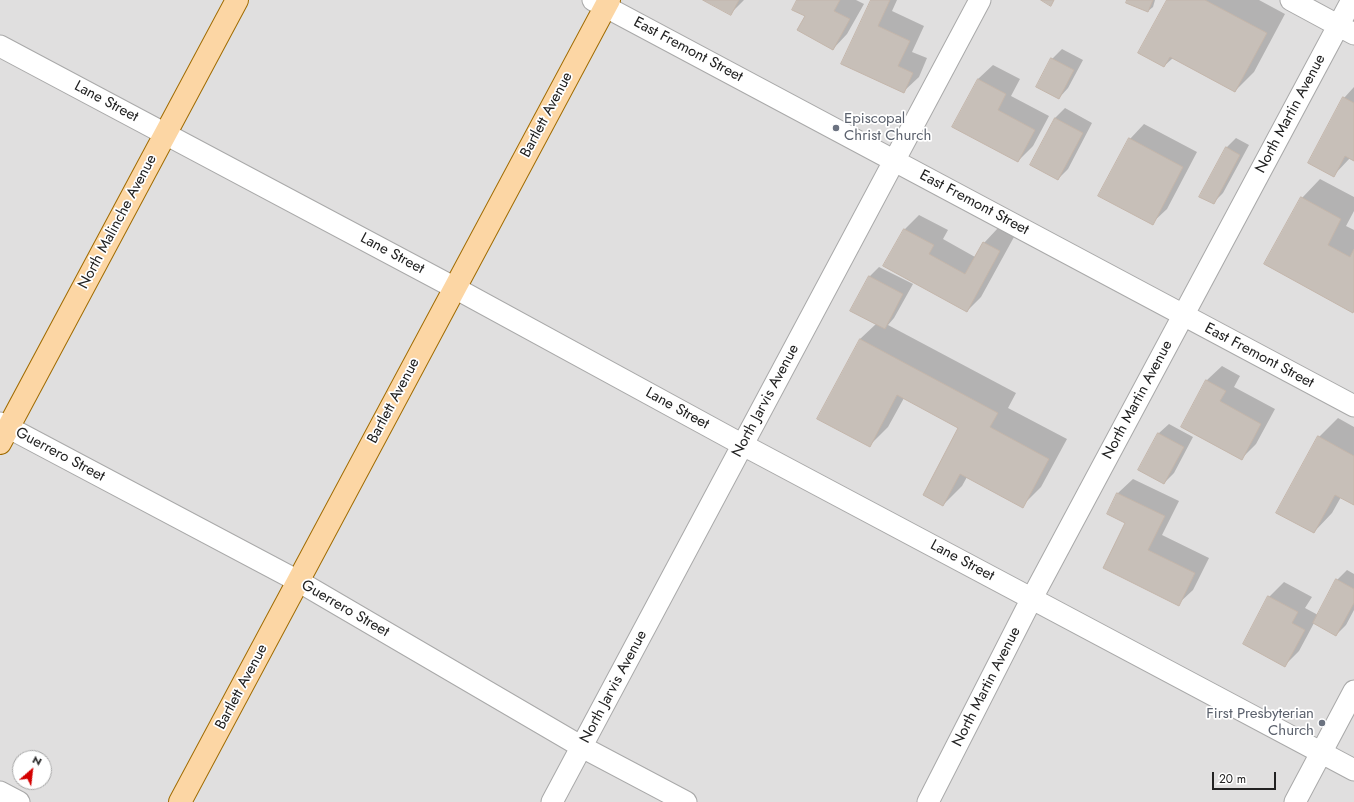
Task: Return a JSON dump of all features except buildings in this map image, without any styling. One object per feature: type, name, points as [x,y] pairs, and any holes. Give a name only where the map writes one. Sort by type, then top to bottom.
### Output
[{"type":"main road","name":"North Malinche Avenue","points":[[3,431],[237,0]]},
{"type":"main road","name":"Bartlett Avenue","points":[[180,802],[455,288],[602,2]]},
{"type":"street","name":"North Jarvis Avenue","points":[[552,802],[980,0]]},
{"type":"street","points":[[1291,0],[1346,30]]},
{"type":"street","name":"North Martin Avenue","points":[[928,802],[1032,598],[1183,315],[1346,30],[1352,0]]},
{"type":"street","name":"East Fremont Street","points":[[602,2],[894,161],[1354,406]]},
{"type":"street","name":"Lane Street","points":[[0,46],[455,288],[743,445],[1354,770]]},
{"type":"street","name":"Guerrero Street","points":[[3,431],[298,582],[582,746],[686,802]]},
{"type":"street","points":[[1295,802],[1354,691]]},
{"type":"street","points":[[0,792],[19,802]]},
{"type":"shaded area","points":[[0,0],[1354,0],[1354,802],[0,802]]},
{"type":"place","name":"Episcopal Christ Church","points":[[836,128]]},
{"type":"place","name":"First Presbyterian Church","points":[[1322,723]]}]
